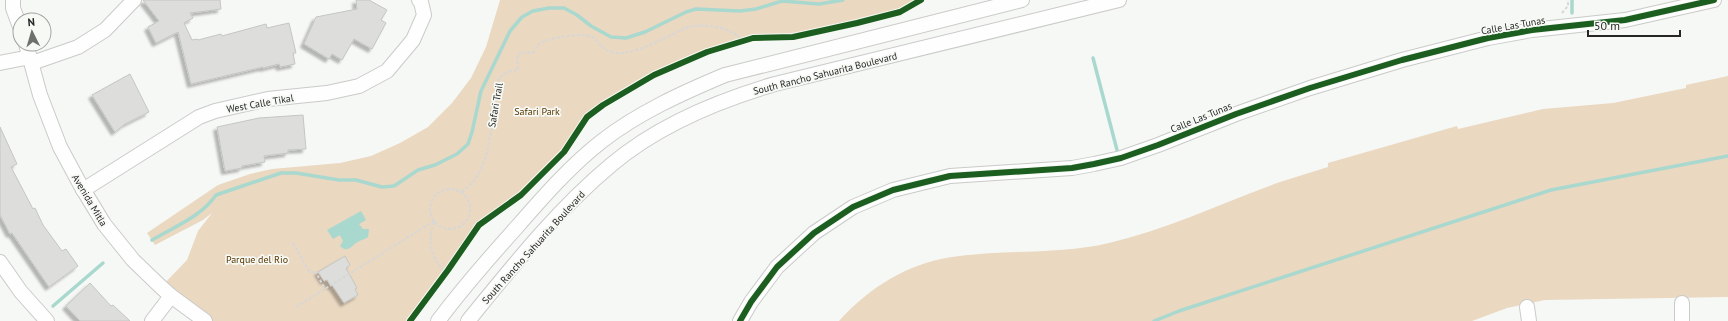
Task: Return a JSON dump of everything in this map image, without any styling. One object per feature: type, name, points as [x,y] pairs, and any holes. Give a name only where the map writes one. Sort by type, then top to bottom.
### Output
[{"type":"street","points":[[13,0],[14,12]]},
{"type":"street","points":[[0,63],[30,55],[78,47],[105,30],[134,0]]},
{"type":"street","name":"West Calle Tikal","points":[[83,190],[199,117],[215,110],[268,99],[327,93],[358,86],[387,71],[414,40],[424,15],[421,2],[419,0]]},
{"type":"street","points":[[438,321],[490,257],[546,193],[577,163],[602,141],[684,92],[731,74],[1022,0]]},
{"type":"street","name":"South Rancho Sahuarita Boulevard","points":[[468,321],[568,204],[622,157],[657,133],[682,120],[728,99],[776,84],[1119,0]]},
{"type":"street","name":"Calle Las Tunas","points":[[740,321],[751,302],[777,267],[814,233],[853,207],[893,190],[950,176],[1072,168],[1121,158],[1236,114],[1310,88],[1402,60],[1488,38],[1532,30],[1625,20],[1707,0]]},
{"type":"street","name":"Avenida Mitla","points":[[30,55],[40,95],[60,147],[83,190],[104,224],[133,260],[171,296],[205,321]]},
{"type":"street","points":[[0,262],[21,292],[45,320]]},
{"type":"street","points":[[152,321],[171,296]]},
{"type":"street","points":[[1682,303],[1682,321]]},
{"type":"path","points":[[733,43],[746,40]]},
{"type":"path","points":[[448,188],[455,188],[462,192],[469,201],[471,207],[468,220],[458,228],[444,228],[434,221],[430,214],[430,207],[436,194],[448,188]]},
{"type":"path","points":[[434,221],[431,234],[433,256],[437,265],[447,272]]},
{"type":"path","points":[[296,307],[434,221]]},
{"type":"path","points":[[293,243],[310,273],[315,271],[325,289]]},
{"type":"path","points":[[442,278],[453,264]]},
{"type":"green space","points":[[500,0],[921,0],[900,12],[857,23],[793,37],[753,38],[707,52],[654,75],[603,105],[587,117],[564,152],[521,195],[479,225],[410,321],[205,321],[161,287],[187,260],[198,231],[212,213],[203,220],[155,245],[147,233],[218,185],[250,174],[272,169],[340,163],[371,156],[400,143],[428,127],[452,103],[471,78],[486,47]]},
{"type":"green space","points":[[1728,76],[1728,297],[1545,300],[1507,308],[1472,321],[839,321],[849,310],[885,282],[912,268],[926,263],[962,256],[1046,251],[1088,247],[1109,243],[1152,231],[1280,182],[1328,167],[1328,163],[1457,126],[1458,129],[1543,109],[1613,103],[1686,88],[1686,85]]},
{"type":"shaded area","points":[[361,211],[366,220],[359,224],[363,229],[369,229],[368,237],[349,249],[342,248],[340,246],[343,241],[340,235],[333,239],[327,230]]},
{"type":"building","points":[[143,0],[220,0],[221,9],[190,13],[193,18],[184,23],[192,40],[198,40],[221,34],[222,36],[266,24],[267,28],[289,23],[296,53],[293,53],[295,64],[280,67],[279,64],[263,67],[191,84],[178,32],[156,43],[148,27],[159,21]]},
{"type":"building","points":[[356,0],[369,0],[387,10],[381,20],[386,23],[372,49],[354,39],[342,60],[332,54],[329,59],[304,44],[316,17],[357,9]]},
{"type":"building","points":[[130,74],[149,112],[125,124],[115,132],[92,95]]},
{"type":"building","points":[[303,115],[306,149],[288,150],[288,153],[264,156],[265,162],[225,171],[217,127],[259,118]]},
{"type":"building","points":[[0,127],[17,164],[11,167],[33,209],[35,208],[43,225],[62,251],[66,249],[78,266],[49,287],[12,233],[10,234],[0,215]]},
{"type":"building","points":[[345,256],[350,265],[346,268],[357,288],[355,289],[358,295],[344,303],[332,285],[331,286],[327,280],[324,281],[318,272]]},
{"type":"building","points":[[90,283],[111,306],[113,305],[130,321],[80,321],[66,306]]},
{"type":"waterway","points":[[152,240],[195,215],[216,195],[281,173],[296,173],[339,180],[356,180],[382,187],[394,186],[418,170],[435,165],[457,154],[468,144],[481,91],[510,31],[522,17],[533,11],[549,8],[564,8],[611,37],[626,38],[645,32],[686,12],[696,9],[740,11],[756,9],[782,1],[819,4],[843,0]]},
{"type":"waterway","points":[[1572,0],[1572,13]]},
{"type":"waterway","points":[[1093,58],[1117,150]]},
{"type":"waterway","points":[[1154,321],[1179,311],[1551,190],[1728,156]]},
{"type":"waterway","points":[[53,306],[103,263]]},
{"type":"cycle path","points":[[410,321],[479,225],[521,195],[564,152],[587,117],[603,105],[654,75],[707,52],[753,38],[793,37],[857,23],[900,12],[921,0]]},
{"type":"cycle path","points":[[740,321],[751,302],[777,267],[814,233],[853,207],[893,190],[950,176],[1072,168],[1121,158],[1236,114],[1310,88],[1402,60],[1488,38],[1532,30],[1625,20],[1714,0]]},
{"type":"park label","name":"Safari Park","points":[[537,111]]},
{"type":"park label","name":"Parque del Rio","points":[[257,259]]}]
